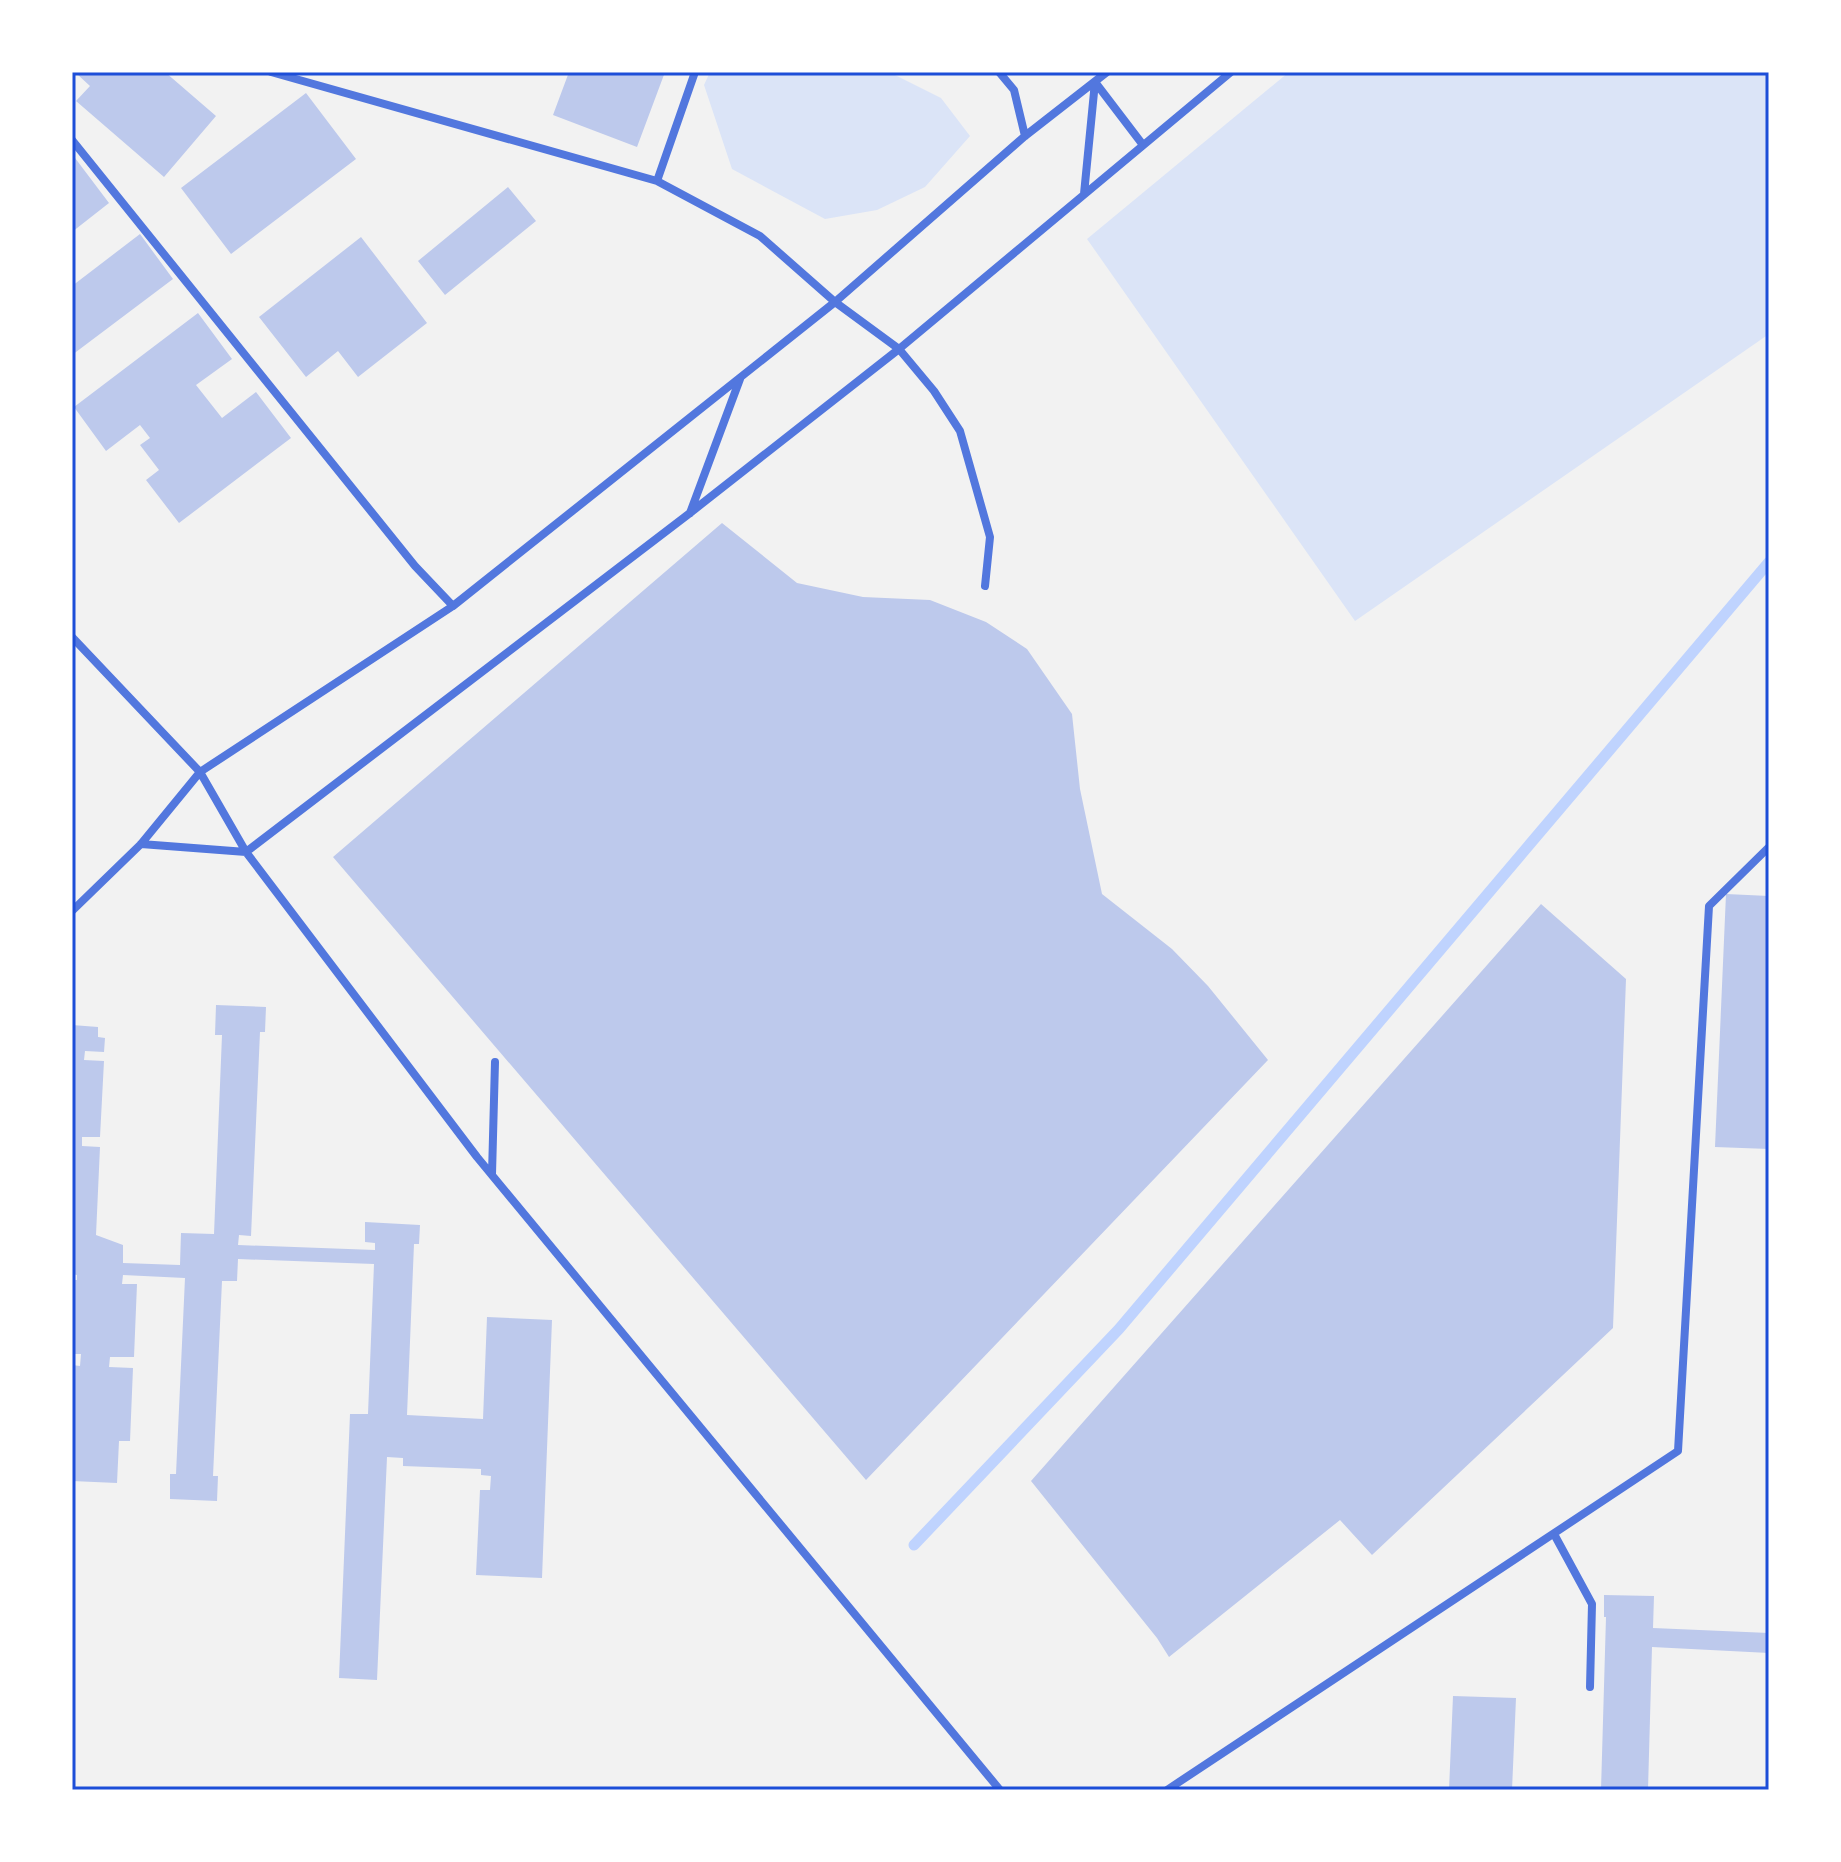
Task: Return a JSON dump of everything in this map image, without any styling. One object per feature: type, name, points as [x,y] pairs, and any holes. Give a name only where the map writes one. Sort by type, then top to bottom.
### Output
[{"type":"street","points":[[271,72],[657,181],[760,236],[835,302],[899,349],[934,391],[960,431],[990,537],[985,586]]},
{"type":"street","points":[[657,181],[695,72]]},
{"type":"street","points":[[999,72],[1014,90],[1025,136]]},
{"type":"street","points":[[72,911],[141,844],[200,772],[453,606],[835,302],[1025,136],[1107,72]]},
{"type":"street","points":[[141,844],[246,852],[899,349],[1231,72]]},
{"type":"street","points":[[1095,82],[1143,145]]},
{"type":"street","points":[[1084,194],[1095,82]]},
{"type":"street","points":[[72,140],[415,566],[453,606]]},
{"type":"street","points":[[690,513],[741,377]]},
{"type":"street","points":[[72,637],[200,772],[246,852],[492,1175],[1000,1790]]},
{"type":"street","points":[[1167,1790],[1678,1451],[1709,906],[1769,847]]},
{"type":"street","points":[[492,1175],[495,1062]]},
{"type":"street","points":[[1554,1534],[1592,1604],[1590,1687]]},
{"type":"shaded area","points":[[710,72],[889,72],[941,98],[970,136],[925,187],[877,210],[825,219],[732,169],[704,85]]},
{"type":"shaded area","points":[[1289,72],[1769,73],[1769,334],[1355,621],[1087,239]]},
{"type":"building","points":[[165,72],[216,116],[164,177],[76,101],[90,86],[77,74]]},
{"type":"building","points":[[569,72],[665,72],[637,147],[553,115]]},
{"type":"building","points":[[306,93],[356,159],[231,254],[181,188]]},
{"type":"building","points":[[72,154],[109,203],[72,232]]},
{"type":"building","points":[[508,187],[536,221],[445,295],[418,261]]},
{"type":"building","points":[[140,234],[173,279],[72,355],[72,286]]},
{"type":"building","points":[[361,237],[427,323],[358,377],[338,351],[306,377],[259,317]]},
{"type":"building","points":[[198,313],[232,359],[196,385],[222,418],[256,392],[291,438],[179,523],[146,480],[159,470],[140,445],[150,438],[140,425],[106,451],[74,407]]},
{"type":"building","points":[[722,523],[797,583],[863,597],[930,600],[986,622],[1027,649],[1072,714],[1080,789],[1102,894],[1172,949],[1208,986],[1268,1060],[866,1480],[333,857]]},
{"type":"building","points":[[1726,894],[1769,896],[1769,1149],[1715,1147]]},
{"type":"building","points":[[1541,904],[1626,979],[1613,1328],[1372,1555],[1340,1520],[1169,1657],[1031,1481]]},
{"type":"building","points":[[216,1005],[266,1007],[265,1032],[260,1032],[251,1236],[239,1235],[238,1245],[375,1250],[375,1243],[365,1242],[365,1222],[420,1225],[419,1244],[414,1244],[407,1415],[483,1419],[487,1317],[552,1320],[542,1578],[476,1575],[480,1490],[490,1490],[491,1476],[481,1475],[481,1469],[403,1466],[403,1458],[387,1457],[377,1680],[339,1678],[350,1414],[368,1414],[374,1264],[238,1259],[237,1281],[222,1281],[213,1476],[218,1476],[217,1501],[170,1499],[170,1474],[176,1474],[185,1278],[123,1275],[122,1284],[137,1284],[134,1357],[110,1357],[109,1367],[133,1368],[130,1441],[119,1441],[117,1483],[72,1481],[72,1365],[80,1366],[81,1354],[72,1354],[72,1280],[77,1280],[77,1275],[72,1274],[72,1025],[98,1027],[98,1037],[105,1038],[104,1052],[85,1051],[84,1060],[104,1061],[100,1137],[82,1137],[82,1146],[100,1147],[96,1235],[123,1245],[123,1263],[180,1265],[181,1233],[214,1234],[222,1035],[215,1035]]},
{"type":"building","points":[[1604,1595],[1654,1596],[1653,1628],[1769,1633],[1769,1653],[1652,1647],[1648,1790],[1601,1790]]},
{"type":"building","points":[[1453,1696],[1516,1698],[1512,1790],[1449,1790]]},
{"type":"waterway","points":[[914,1545],[1119,1329],[1769,562]]}]
